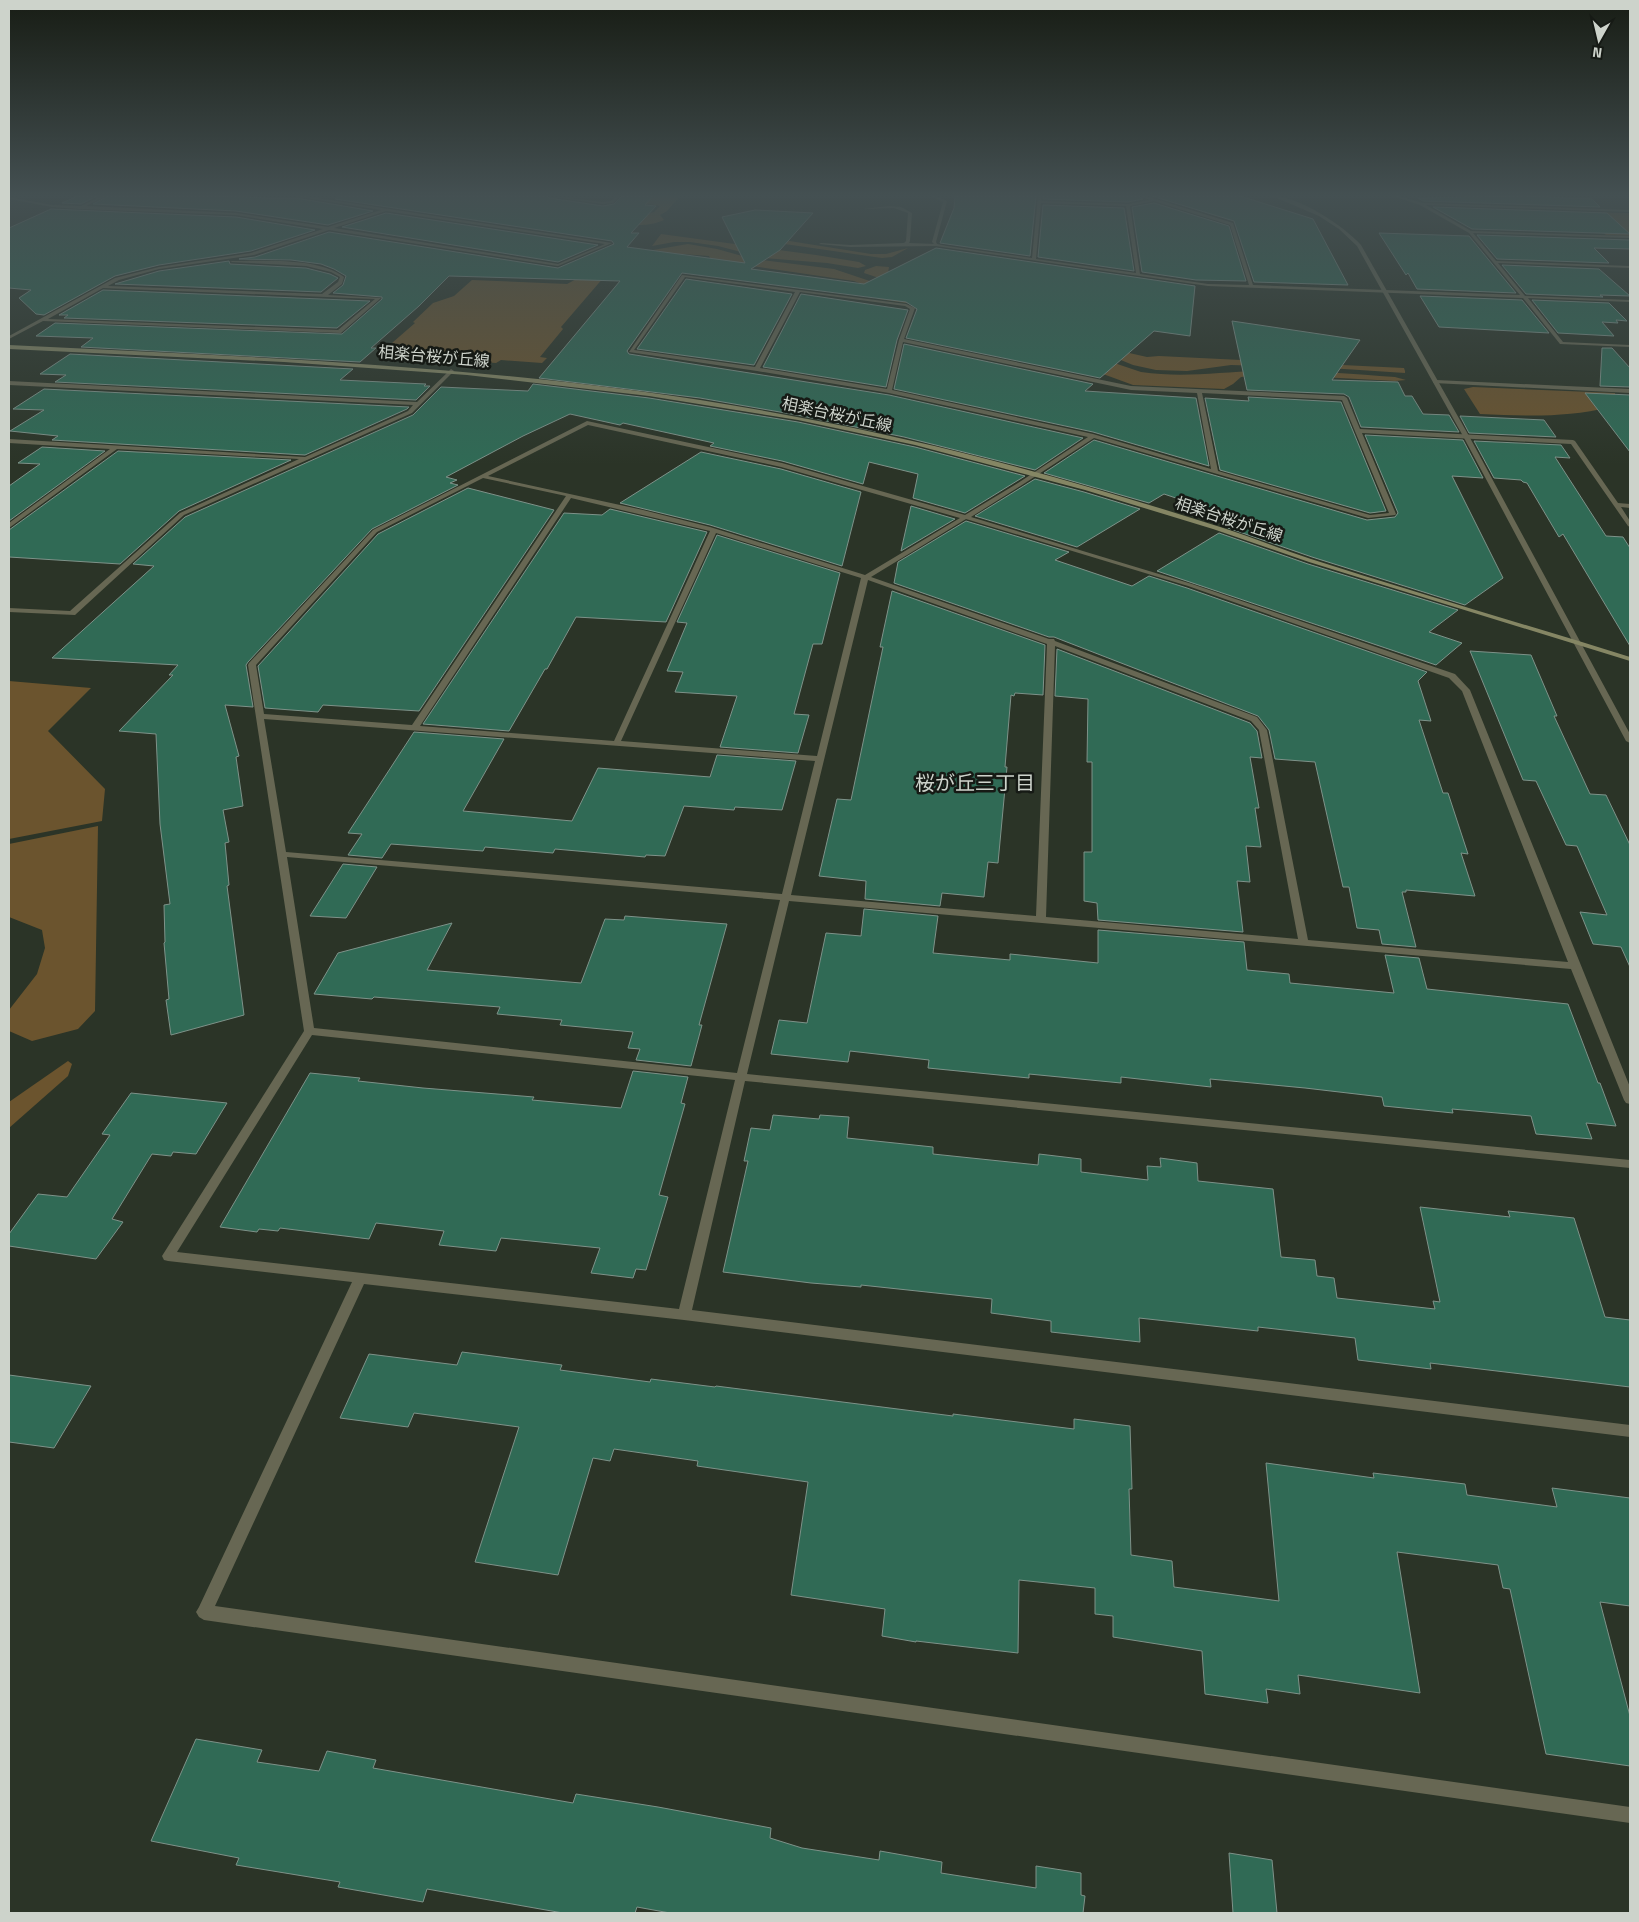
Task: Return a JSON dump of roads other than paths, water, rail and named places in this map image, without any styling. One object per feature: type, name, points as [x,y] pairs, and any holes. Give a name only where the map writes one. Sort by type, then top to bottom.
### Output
[{"type":"main road","name":"相楽台桜が丘線","points":[[9,347],[377,365],[450,371],[520,377],[740,408],[943,450],[1034,475],[1203,523],[1307,559],[1630,660]]},
{"type":"street","points":[[9,338],[103,286]]},
{"type":"street","points":[[322,296],[336,286]]},
{"type":"street","points":[[677,286],[631,351],[757,369],[889,391],[1093,436],[1370,517],[1392,514],[1359,430],[1344,398],[1131,388],[901,340]]},
{"type":"street","points":[[758,286],[913,308],[901,340],[889,391]]},
{"type":"street","points":[[1238,286],[1630,301]]},
{"type":"street","points":[[1382,286],[1466,436],[1630,741]]},
{"type":"street","points":[[1516,286],[1562,343],[1630,346]]},
{"type":"street","points":[[42,320],[339,332],[379,298],[100,287]]},
{"type":"street","points":[[757,369],[798,291]]},
{"type":"street","points":[[9,610],[72,613],[182,514],[410,412],[450,371]]},
{"type":"street","points":[[1436,382],[1630,391]]},
{"type":"street","points":[[9,383],[417,404]]},
{"type":"street","points":[[1199,391],[1215,472]]},
{"type":"street","points":[[1630,1100],[1574,966],[1466,690],[1452,676],[1190,585],[965,517],[782,465],[587,423],[376,531],[252,665],[309,1031],[168,1256],[684,1315],[1630,1430]]},
{"type":"street","points":[[1359,430],[1573,442],[1630,525]]},
{"type":"street","points":[[684,1315],[741,1077],[866,578],[1034,475],[1093,436]]},
{"type":"street","points":[[9,441],[307,458]]},
{"type":"street","points":[[9,526],[116,447]]},
{"type":"street","points":[[482,476],[645,512],[714,530],[866,578],[1051,641],[1254,719],[1263,730],[1304,943]]},
{"type":"street","points":[[414,727],[569,496]]},
{"type":"street","points":[[1616,505],[1630,506]]},
{"type":"street","points":[[617,742],[714,530]]},
{"type":"street","points":[[1041,920],[1051,641]]},
{"type":"street","points":[[261,716],[820,759]]},
{"type":"street","points":[[281,854],[786,896],[1574,966]]},
{"type":"street","points":[[309,1031],[741,1077],[1630,1164]]},
{"type":"street","points":[[360,1279],[204,1612],[1630,1815]]},
{"type":"district","name":"桜が丘三丁目","points":[[975,783]]}]
